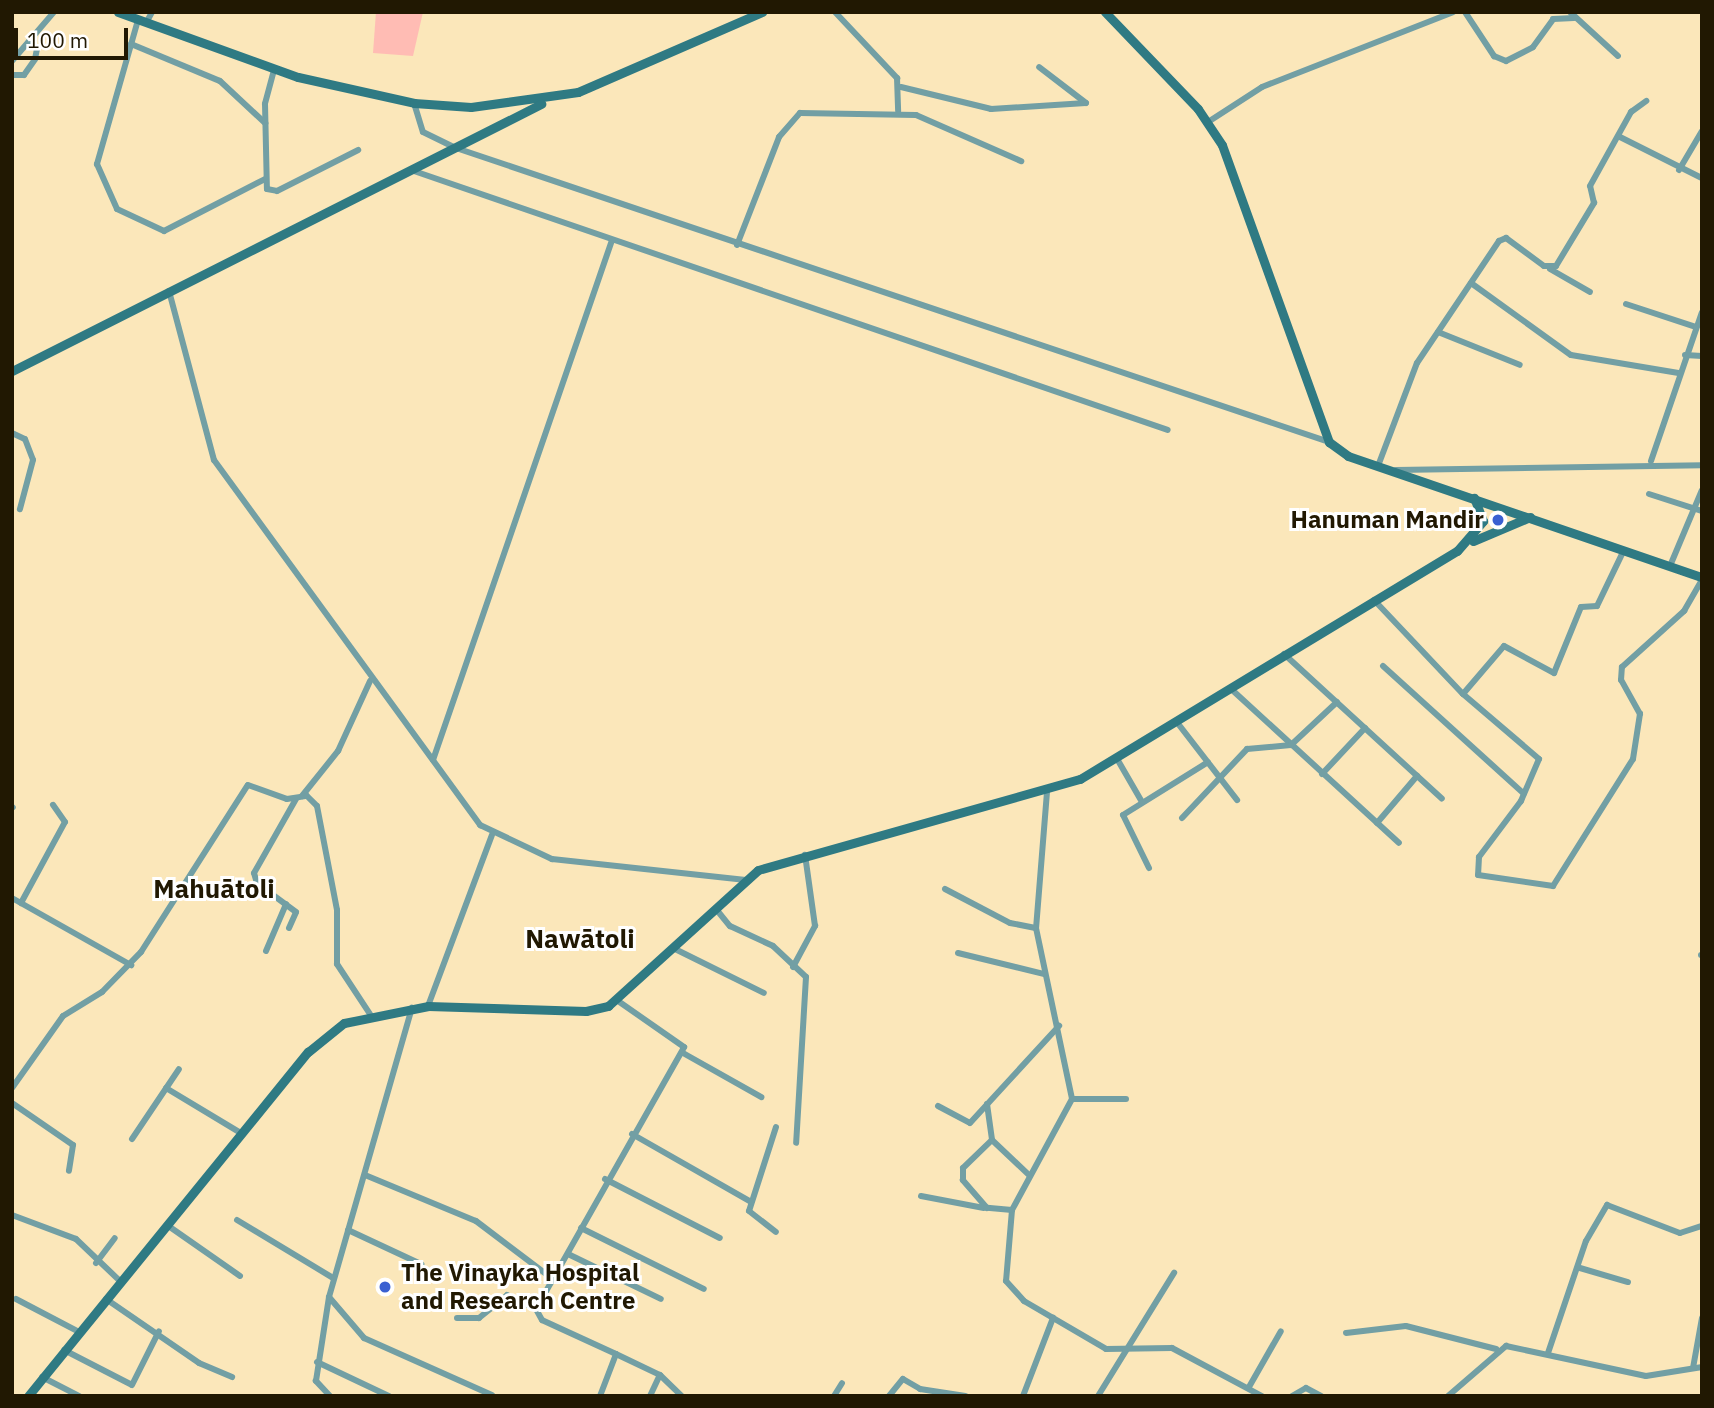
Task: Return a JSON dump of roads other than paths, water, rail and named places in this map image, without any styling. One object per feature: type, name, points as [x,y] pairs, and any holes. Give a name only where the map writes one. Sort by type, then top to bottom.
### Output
[{"type":"main road","points":[[118,12],[274,70],[414,103],[471,107],[545,101]]},
{"type":"main road","points":[[12,372],[545,101],[646,66],[762,12]]},
{"type":"main road","points":[[1105,12],[1208,122],[1237,182],[1329,442],[1391,471],[1702,578]]},
{"type":"main road","points":[[1468,543],[1483,521],[1474,498]]},
{"type":"main road","points":[[28,1396],[308,1052],[344,1023],[370,1014],[428,1006],[586,1011],[618,1000],[746,880],[805,852],[1047,792],[1116,757],[1468,543],[1530,517]]},
{"type":"street","points":[[12,61],[54,12]]},
{"type":"street","points":[[152,12],[142,21],[131,44],[97,164],[121,214],[164,231],[265,179]]},
{"type":"street","points":[[835,12],[901,87],[990,109],[1087,103],[1039,67]]},
{"type":"street","points":[[1208,122],[1262,87],[1453,12]]},
{"type":"street","points":[[1465,12],[1494,57],[1506,61],[1534,47],[1553,19],[1572,15],[1618,56]]},
{"type":"street","points":[[12,75],[24,75],[35,59],[37,49],[28,42]]},
{"type":"street","points":[[131,44],[220,81],[265,123]]},
{"type":"street","points":[[274,70],[265,123],[267,189],[277,191],[358,150]]},
{"type":"street","points":[[898,111],[901,87]]},
{"type":"street","points":[[1550,269],[1594,204],[1590,186],[1620,137],[1635,106],[1646,101]]},
{"type":"street","points":[[414,103],[423,132],[456,148],[737,245],[1329,442]]},
{"type":"street","points":[[737,245],[791,118],[811,111],[898,111],[964,132],[1021,161]]},
{"type":"street","points":[[1679,170],[1702,131]]},
{"type":"street","points":[[1620,137],[1679,170],[1702,178]]},
{"type":"street","points":[[411,170],[1168,430]]},
{"type":"street","points":[[1378,466],[1409,379],[1502,239],[1590,292]]},
{"type":"street","points":[[433,760],[612,240]]},
{"type":"street","points":[[1471,283],[1571,355],[1679,373]]},
{"type":"street","points":[[169,291],[214,460],[370,681],[492,835],[552,859],[746,880]]},
{"type":"street","points":[[1626,304],[1696,327]]},
{"type":"street","points":[[1651,461],[1685,355],[1702,312]]},
{"type":"street","points":[[1438,332],[1520,365]]},
{"type":"street","points":[[1685,355],[1702,356]]},
{"type":"street","points":[[12,433],[25,439],[33,460],[20,509]]},
{"type":"street","points":[[1391,471],[1651,461],[1702,465]]},
{"type":"street","points":[[1670,566],[1698,509],[1702,490]]},
{"type":"street","points":[[1649,494],[1698,509]]},
{"type":"street","points":[[1463,694],[1504,646],[1553,673],[1582,604],[1597,606],[1624,550]]},
{"type":"street","points":[[1374,600],[1463,694],[1539,759],[1524,794],[1479,857],[1478,874],[1553,886],[1633,759],[1640,714],[1621,680],[1622,667],[1676,620],[1702,578]]},
{"type":"street","points":[[1284,654],[1442,800]]},
{"type":"street","points":[[1383,666],[1524,794]]},
{"type":"street","points":[[289,928],[296,915],[286,904],[257,883],[254,873],[299,797],[338,751],[370,681]]},
{"type":"street","points":[[1230,688],[1399,842]]},
{"type":"street","points":[[1182,818],[1247,749],[1292,745],[1337,702]]},
{"type":"street","points":[[1176,721],[1237,800]]},
{"type":"street","points":[[1322,774],[1365,728]]},
{"type":"street","points":[[1116,757],[1142,802]]},
{"type":"street","points":[[1149,868],[1122,819],[1142,802],[1208,762]]},
{"type":"street","points":[[1377,823],[1417,776]]},
{"type":"street","points":[[12,1088],[63,1016],[131,965],[243,788],[299,797],[320,813],[337,910],[337,964],[370,1014]]},
{"type":"street","points":[[1047,792],[1036,928],[1044,974],[1059,1026],[1072,1099],[1028,1174],[1012,1210],[1006,1281],[1053,1318],[1122,1353],[1166,1347],[1249,1387],[1262,1396]]},
{"type":"street","points":[[21,903],[65,822],[53,805]]},
{"type":"street","points":[[428,1006],[492,835]]},
{"type":"street","points":[[793,967],[815,926],[805,852]]},
{"type":"street","points":[[945,889],[1010,923],[1036,928]]},
{"type":"street","points":[[12,898],[131,965]]},
{"type":"street","points":[[266,951],[286,904]]},
{"type":"street","points":[[716,909],[730,926],[773,946],[808,983],[796,1143]]},
{"type":"street","points":[[675,949],[764,993]]},
{"type":"street","points":[[958,953],[1044,974]]},
{"type":"street","points":[[536,1309],[568,1254],[605,1179],[682,1053],[680,1039],[618,1000]]},
{"type":"street","points":[[330,1396],[317,1392],[317,1362],[329,1297],[412,1008]]},
{"type":"street","points":[[938,1106],[968,1125],[1059,1026]]},
{"type":"street","points":[[682,1053],[761,1097]]},
{"type":"street","points":[[132,1139],[179,1069]]},
{"type":"street","points":[[166,1088],[242,1133]]},
{"type":"street","points":[[1072,1099],[1126,1099]]},
{"type":"street","points":[[12,1103],[73,1145],[69,1171]]},
{"type":"street","points":[[987,1104],[992,1140],[1028,1174]]},
{"type":"street","points":[[776,1127],[751,1202],[750,1214],[776,1232]]},
{"type":"street","points":[[632,1134],[751,1202]]},
{"type":"street","points":[[987,1208],[962,1172],[992,1140]]},
{"type":"street","points":[[365,1175],[476,1221],[554,1280]]},
{"type":"street","points":[[605,1179],[720,1237]]},
{"type":"street","points":[[921,1196],[1012,1210]]},
{"type":"street","points":[[1548,1353],[1592,1229],[1609,1203],[1680,1234],[1702,1226]]},
{"type":"street","points":[[12,1215],[69,1234],[96,1263],[121,1282]]},
{"type":"street","points":[[237,1220],[333,1279]]},
{"type":"street","points":[[167,1225],[240,1276]]},
{"type":"street","points":[[581,1228],[704,1289]]},
{"type":"street","points":[[348,1230],[421,1264]]},
{"type":"street","points":[[96,1263],[115,1238]]},
{"type":"street","points":[[568,1254],[661,1299]]},
{"type":"street","points":[[1580,1268],[1628,1282]]},
{"type":"street","points":[[1098,1396],[1122,1353],[1174,1273]]},
{"type":"street","points":[[457,1318],[479,1318],[507,1295],[536,1309],[542,1320],[660,1375],[682,1396]]},
{"type":"street","points":[[329,1297],[364,1338],[492,1395]]},
{"type":"street","points":[[16,1299],[79,1332]]},
{"type":"street","points":[[106,1300],[159,1331],[199,1363],[232,1377]]},
{"type":"street","points":[[1023,1396],[1053,1318]]},
{"type":"street","points":[[1693,1368],[1702,1318]]},
{"type":"street","points":[[1346,1333],[1406,1326],[1496,1349],[1548,1353],[1646,1376],[1702,1367]]},
{"type":"street","points":[[64,1350],[132,1385],[159,1331]]},
{"type":"street","points":[[1249,1387],[1281,1331]]},
{"type":"street","points":[[1448,1396],[1496,1349]]},
{"type":"street","points":[[600,1396],[615,1354]]},
{"type":"street","points":[[317,1362],[389,1396]]},
{"type":"street","points":[[650,1396],[660,1375]]},
{"type":"street","points":[[42,1377],[79,1396]]},
{"type":"street","points":[[889,1396],[903,1380],[920,1389],[965,1396]]},
{"type":"street","points":[[834,1396],[842,1383]]},
{"type":"street","points":[[1292,1396],[1306,1388],[1321,1396]]},
{"type":"place","name":"Hanuman Mandir","points":[[1498,520]]},
{"type":"place","name":"The Vinayka Hospital and Research Centre","points":[[385,1287]]},
{"type":"district","name":"Mahuātoli","points":[[214,889]]},
{"type":"district","name":"Nawātoli","points":[[580,939]]}]
